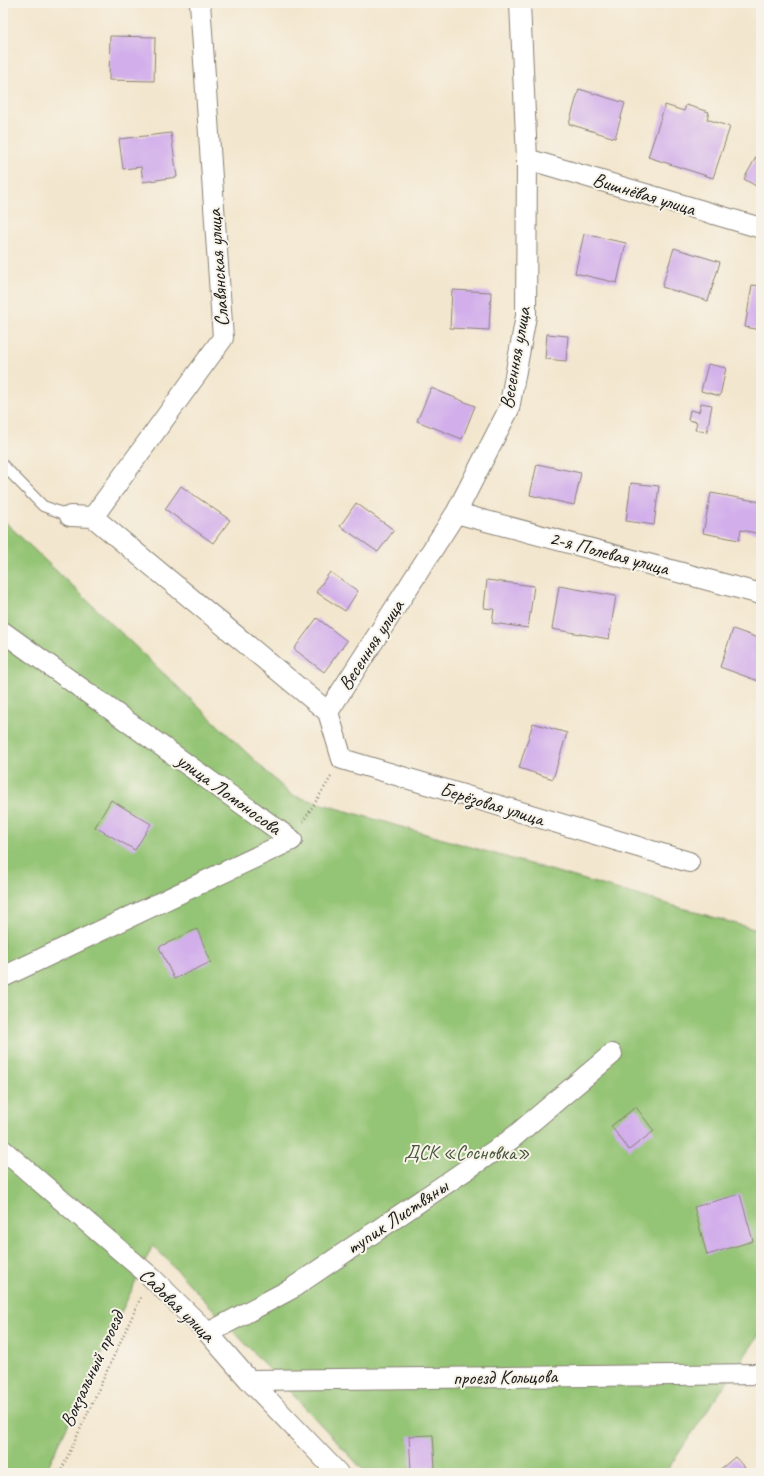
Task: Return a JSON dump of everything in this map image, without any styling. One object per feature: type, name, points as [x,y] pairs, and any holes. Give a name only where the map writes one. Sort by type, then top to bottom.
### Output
[{"type":"street","name":"Славянская улица","points":[[93,517],[223,338],[200,3]]},
{"type":"street","name":"Весенняя улица","points":[[328,712],[456,513],[509,409],[526,316],[527,159],[520,3]]},
{"type":"street","name":"Вишнёвая улица","points":[[527,159],[761,228]]},
{"type":"street","name":"2-я Полевая улица","points":[[456,513],[761,594]]},
{"type":"street","points":[[70,516],[93,517],[328,712],[342,760]]},
{"type":"street","name":"улица Ломоносова","points":[[3,632],[292,840],[3,977]]},
{"type":"street","name":"Берёзовая улица","points":[[342,760],[689,862]]},
{"type":"street","name":"тупик Листвяны","points":[[208,1333],[291,1289],[510,1140],[612,1054]]},
{"type":"street","name":"Садовая улица","points":[[3,1150],[151,1277],[208,1333],[249,1380],[338,1473]]},
{"type":"street","name":"проезд Кольцова","points":[[249,1380],[761,1374]]},
{"type":"lane","points":[[3,465],[43,506],[70,516]]},
{"type":"path","points":[[292,840],[342,760]]},
{"type":"path","name":"Вокзальный проезд","points":[[60,1473],[151,1277]]},
{"type":"green space","name":"ДСК «Сосновка»","points":[[3,520],[291,795],[761,931],[761,1332],[665,1473],[366,1473],[153,1245],[45,1473],[3,1473]]},
{"type":"building","points":[[110,36],[155,37],[154,81],[109,80]]},
{"type":"building","points":[[579,89],[625,103],[615,138],[569,124]]},
{"type":"building","points":[[665,105],[684,111],[686,105],[709,112],[707,119],[730,127],[713,178],[648,157]]},
{"type":"building","points":[[171,133],[177,177],[143,182],[141,167],[123,169],[119,139]]},
{"type":"building","points":[[761,148],[761,189],[744,179]]},
{"type":"building","points":[[584,234],[626,243],[617,283],[575,273]]},
{"type":"building","points":[[674,248],[720,262],[708,301],[662,287]]},
{"type":"building","points":[[752,285],[761,286],[761,330],[745,327]]},
{"type":"building","points":[[452,290],[491,292],[489,330],[450,328]]},
{"type":"building","points":[[547,334],[568,336],[566,361],[545,359]]},
{"type":"building","points":[[708,364],[726,368],[720,396],[701,391]]},
{"type":"building","points":[[431,388],[475,406],[462,439],[417,421]]},
{"type":"building","points":[[701,403],[712,405],[707,432],[695,430],[697,422],[688,420],[690,410],[699,412]]},
{"type":"building","points":[[537,464],[581,473],[574,505],[530,495]]},
{"type":"building","points":[[631,483],[659,486],[654,525],[626,521]]},
{"type":"building","points":[[181,486],[230,520],[213,543],[165,509]]},
{"type":"building","points":[[711,493],[761,502],[761,534],[741,530],[739,540],[703,533]]},
{"type":"building","points":[[356,503],[394,530],[378,552],[340,526]]},
{"type":"building","points":[[330,572],[358,591],[345,611],[316,592]]},
{"type":"building","points":[[487,580],[534,586],[528,628],[492,623],[494,609],[484,608]]},
{"type":"building","points":[[559,586],[616,596],[609,639],[552,629]]},
{"type":"building","points":[[317,618],[347,641],[324,672],[294,649]]},
{"type":"building","points":[[733,629],[761,639],[761,682],[720,667]]},
{"type":"building","points":[[533,723],[567,733],[553,779],[519,768]]},
{"type":"building","points":[[111,800],[151,824],[135,850],[95,827]]},
{"type":"building","points":[[197,929],[211,962],[174,979],[159,947]]},
{"type":"building","points":[[636,1107],[654,1131],[629,1150],[611,1126]]},
{"type":"building","points":[[740,1194],[753,1241],[707,1255],[694,1207]]},
{"type":"building","points":[[433,1435],[435,1468],[411,1470],[409,1436]]},
{"type":"building","points":[[735,1457],[745,1468],[739,1473],[716,1473]]}]
